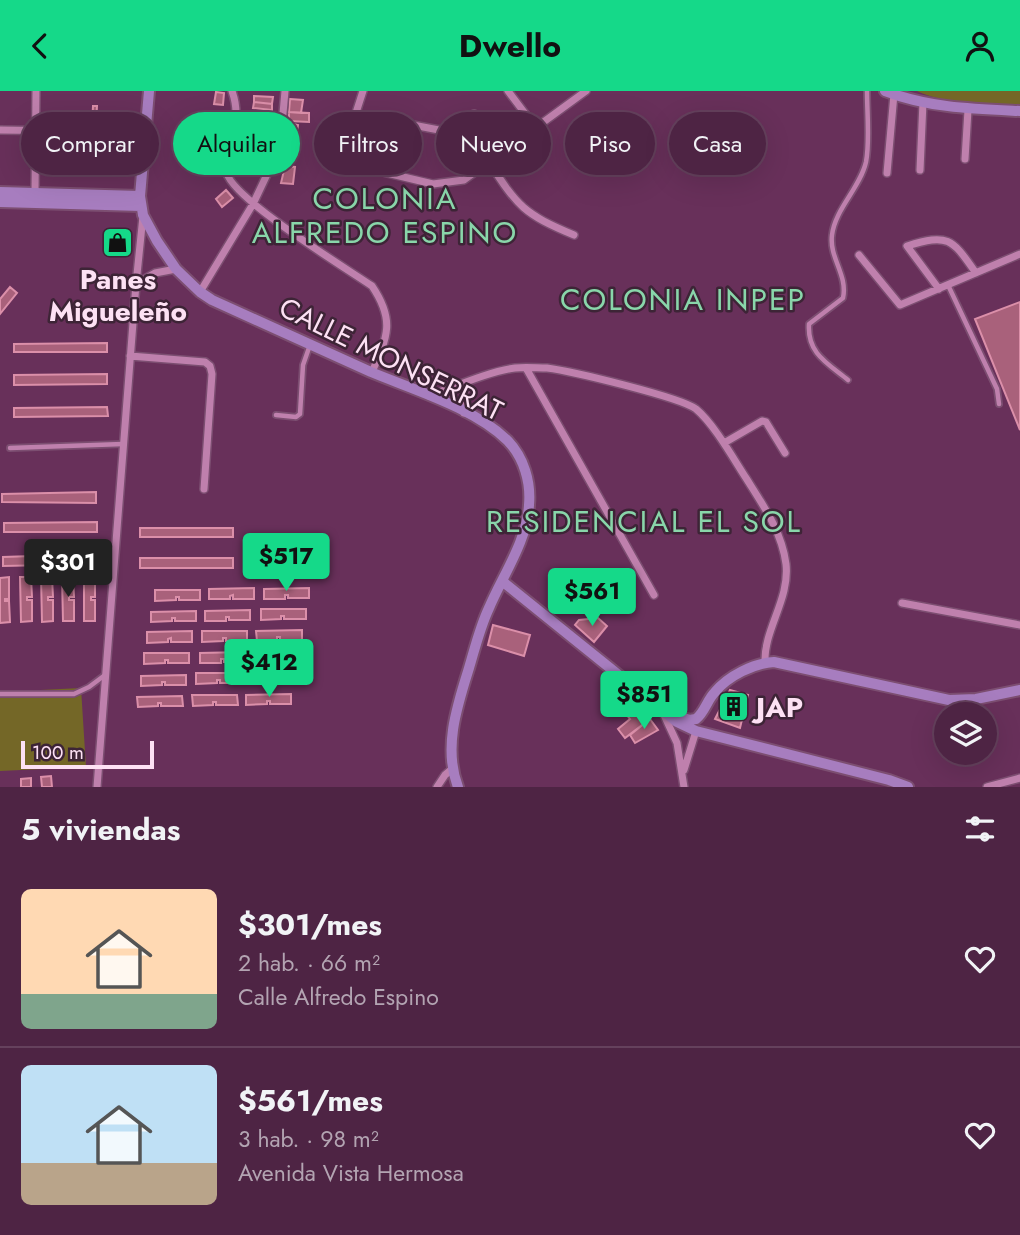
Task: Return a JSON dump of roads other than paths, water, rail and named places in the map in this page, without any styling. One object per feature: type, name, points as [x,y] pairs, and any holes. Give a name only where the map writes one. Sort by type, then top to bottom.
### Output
[{"type":"street","points":[[35,112],[36,91]]},
{"type":"street","points":[[147,112],[149,91]]},
{"type":"street","points":[[232,91],[237,117],[226,172],[229,182],[253,204],[372,286],[384,304],[387,317],[384,346],[372,372]]},
{"type":"street","points":[[200,292],[253,204],[280,147],[285,91]]},
{"type":"street","points":[[356,112],[363,91]]},
{"type":"street","points":[[508,91],[524,112]]},
{"type":"street","points":[[551,116],[580,93]]},
{"type":"street","points":[[887,173],[890,93],[968,110],[1020,111]]},
{"type":"street","points":[[920,170],[923,102]]},
{"type":"street","points":[[965,159],[968,110]]},
{"type":"street","points":[[0,129],[21,130]]},
{"type":"street","points":[[35,175],[35,193]]},
{"type":"street","points":[[97,787],[143,175]]},
{"type":"street","points":[[393,175],[433,184],[464,180],[471,175]]},
{"type":"street","points":[[498,175],[528,213],[574,236]]},
{"type":"street","points":[[0,192],[35,193],[142,206]]},
{"type":"street","points":[[0,202],[142,206]]},
{"type":"street","name":"CALLE MONSERRAT","points":[[142,206],[176,269],[200,292],[212,300],[428,396],[494,429],[510,443],[524,467],[530,502],[526,525],[488,609],[458,705],[451,745],[458,787]]},
{"type":"street","points":[[939,289],[907,246],[933,238],[948,240],[963,254],[976,273]]},
{"type":"street","points":[[859,255],[900,305],[1020,254]]},
{"type":"street","points":[[136,283],[155,274],[176,269]]},
{"type":"street","points":[[130,356],[205,362],[210,366],[212,374],[204,489]]},
{"type":"street","points":[[428,396],[513,368],[550,369],[672,399],[695,408],[724,443],[772,520],[785,559],[784,589],[766,646],[765,663]]},
{"type":"street","points":[[526,368],[654,594]]},
{"type":"street","points":[[464,413],[463,398],[467,383]]},
{"type":"street","points":[[724,443],[762,421],[766,422],[785,453]]},
{"type":"street","points":[[502,581],[677,722],[695,731],[908,787]]},
{"type":"street","points":[[902,603],[1020,625]]},
{"type":"street","points":[[661,708],[689,720],[700,716],[714,692],[723,684],[747,669],[774,662],[939,699],[976,699],[1020,690]]},
{"type":"street","points":[[661,708],[677,743],[684,787]]},
{"type":"street","points":[[700,716],[704,728],[729,740]]},
{"type":"street","points":[[682,774],[695,731]]},
{"type":"street","points":[[437,787],[453,769]]},
{"type":"street","points":[[987,787],[1020,778]]},
{"type":"lane","points":[[848,380],[816,352],[808,340],[809,324],[843,297],[846,287],[831,246],[832,231],[866,161],[867,91]]},
{"type":"lane","points":[[948,285],[997,389],[999,404]]},
{"type":"lane","points":[[276,415],[296,417],[300,414],[303,365],[310,344]]},
{"type":"lane","points":[[10,448],[124,444]]},
{"type":"lane","points":[[0,694],[74,694],[105,675]]},
{"type":"place","name":"Panes Migueleño","points":[[118,242]]},
{"type":"place","name":"JAP","points":[[733,707]]},
{"type":"district","name":"COLONIA ALFREDO ESPINO","points":[[385,216]]},
{"type":"district","name":"COLONIA INPEP","points":[[683,299]]},
{"type":"district","name":"RESIDENCIAL EL SOL","points":[[644,521]]}]
